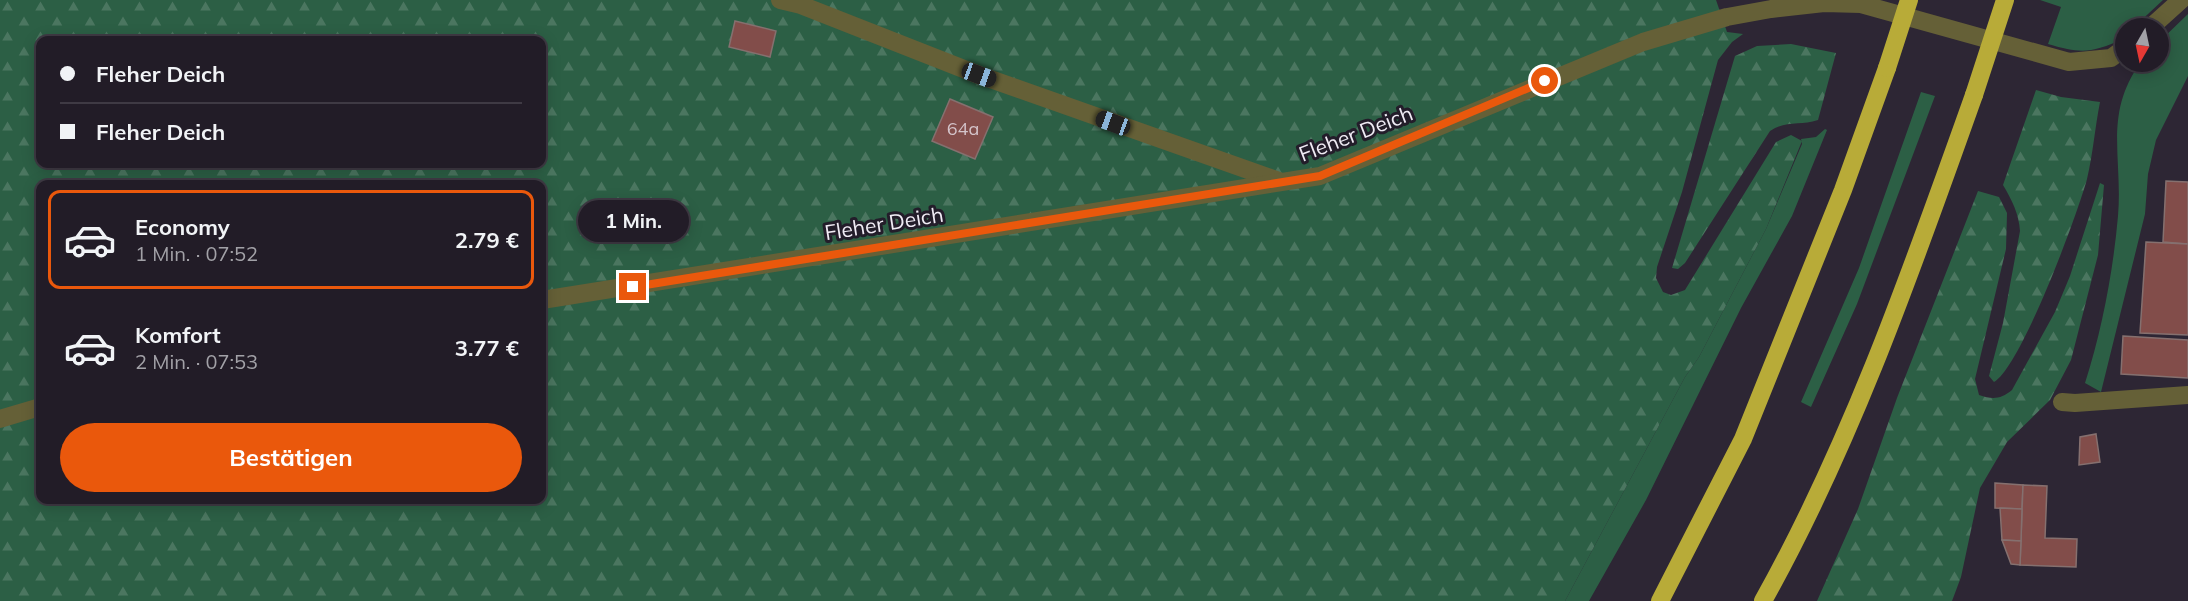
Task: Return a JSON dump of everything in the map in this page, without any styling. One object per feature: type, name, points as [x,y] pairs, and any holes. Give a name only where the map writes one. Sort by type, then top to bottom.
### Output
[{"type":"highway","points":[[1660,601],[1743,439],[1843,190],[1909,0]]},
{"type":"highway","points":[[1763,601],[1784,564],[1852,415],[1916,258],[2005,0]]},
{"type":"street","points":[[780,0],[801,5],[979,75],[1284,183]]},
{"type":"street","points":[[2161,18],[2181,0]]},
{"type":"street","name":"Fleher Deich","points":[[546,299],[1320,176],[1643,42],[1727,17],[1771,9],[1830,2],[1861,4],[2068,62],[2111,58],[2115,55]]},
{"type":"street","points":[[2062,402],[2075,403],[2188,394]]},
{"type":"street","points":[[0,419],[36,408]]},
{"type":"green space","points":[[0,0],[1716,0],[1727,32],[1743,34],[1732,42],[1718,60],[1682,192],[1657,267],[1656,278],[1663,292],[1671,295],[1685,290],[1776,142],[1791,135],[1802,141],[1766,229],[1699,357],[1685,377],[1565,601],[0,601]]},
{"type":"green space","points":[[2040,0],[2163,0],[2144,18],[2115,18],[2115,42],[2103,47],[2078,51],[2048,44],[2061,7]]},
{"type":"green space","points":[[2188,14],[2188,76],[2156,140],[2148,174],[2145,214],[2101,392],[2085,383],[2102,322],[2113,258],[2119,195],[2118,118],[2122,100],[2135,72],[2169,72],[2169,32]]},
{"type":"green space","points":[[1791,44],[1836,53],[1818,120],[1782,125],[1770,131],[1685,263],[1678,269],[1672,268],[1735,56],[1757,46]]},
{"type":"green space","points":[[2036,90],[2061,97],[2100,102],[2087,179],[2061,254],[2019,349],[1994,382],[1989,376],[2003,323],[2020,231],[2015,207],[2003,185]]},
{"type":"green space","points":[[1921,92],[1935,96],[1857,304],[1811,407],[1801,402],[1859,268]]},
{"type":"green space","points":[[1825,129],[1827,130],[1792,216],[1741,308],[1646,500],[1589,601],[1565,601],[1685,377],[1699,357],[1766,229],[1802,144],[1801,139],[1816,137]]},
{"type":"green space","points":[[2100,183],[2104,185],[2098,255],[2071,360],[2050,400],[2007,442],[1980,488],[1961,577],[1952,601],[1817,601],[1858,509],[1897,398],[1978,191],[1999,197],[2007,213],[2006,249],[1975,379],[1979,395],[1997,398],[2012,390],[2055,312],[2070,276]]},
{"type":"building","points":[[735,21],[776,31],[770,57],[729,47]]},
{"type":"building","points":[[950,99],[993,117],[975,159],[932,141]]},
{"type":"building","points":[[2166,181],[2188,182],[2188,244],[2163,242]]},
{"type":"building","points":[[2146,242],[2188,244],[2188,335],[2140,333]]},
{"type":"building","points":[[2123,336],[2188,340],[2188,378],[2121,374]]},
{"type":"building","points":[[2096,434],[2100,462],[2079,465],[2080,437]]},
{"type":"building","points":[[1995,483],[2023,485],[2022,509],[1995,508]]},
{"type":"building","points":[[2023,485],[2047,486],[2045,538],[2077,539],[2076,567],[2020,565]]},
{"type":"building","points":[[2000,508],[2022,509],[2021,541],[2002,540]]},
{"type":"building","points":[[2002,540],[2021,541],[2020,565],[2011,564]]},
{"type":"route","points":[[633,287],[1320,176],[1545,81]]}]
